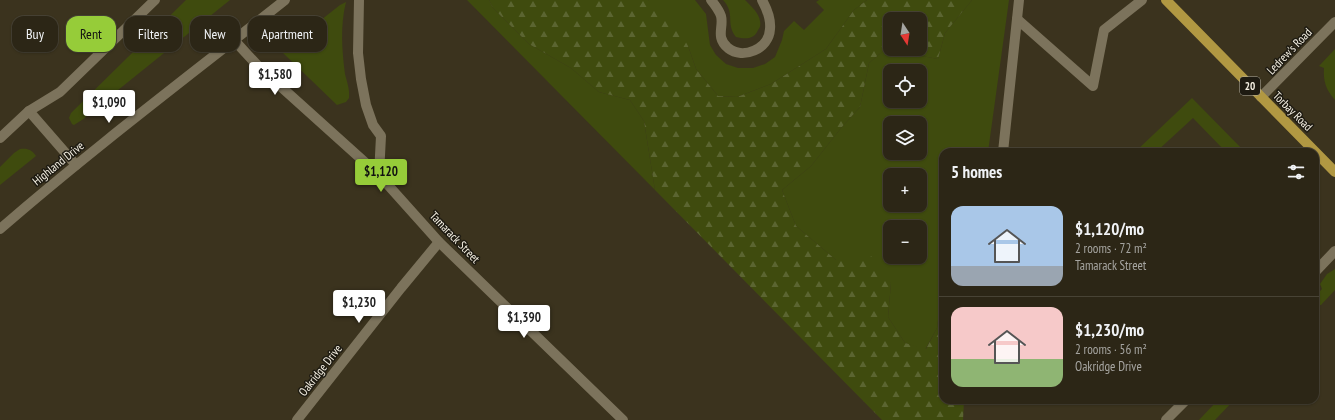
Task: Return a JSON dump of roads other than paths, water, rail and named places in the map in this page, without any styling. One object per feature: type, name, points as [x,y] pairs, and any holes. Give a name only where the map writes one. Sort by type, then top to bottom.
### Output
[{"type":"main road","name":"Torbay Road","points":[[1166,0],[1311,148]]},
{"type":"main road","name":"Torbay Road","points":[[1319,156],[1335,172]]},
{"type":"street","points":[[0,138],[30,111],[60,92],[155,0]]},
{"type":"street","name":"Highland Drive","points":[[240,35],[285,0]]},
{"type":"street","points":[[360,0],[358,53],[366,105],[373,125],[381,136],[379,175]]},
{"type":"street","points":[[711,0],[722,17],[720,35],[726,47],[734,52],[747,53],[756,50],[766,43],[770,30],[769,14],[762,0]]},
{"type":"street","points":[[1003,148],[1020,0]]},
{"type":"street","points":[[1017,19],[1093,86],[1104,30],[1142,0]]},
{"type":"street","name":"Ledrew's Road","points":[[1261,97],[1335,22]]},
{"type":"street","name":"Tamarack Street","points":[[240,46],[259,67],[379,175],[440,242],[623,420]]},
{"type":"street","name":"Highland Drive","points":[[0,229],[76,165],[218,52]]},
{"type":"street","points":[[30,111],[76,165]]},
{"type":"street","name":"Oakridge Drive","points":[[297,420],[401,288],[440,242]]},
{"type":"street","points":[[1319,268],[1335,251]]},
{"type":"street","points":[[1166,420],[1182,404]]}]
